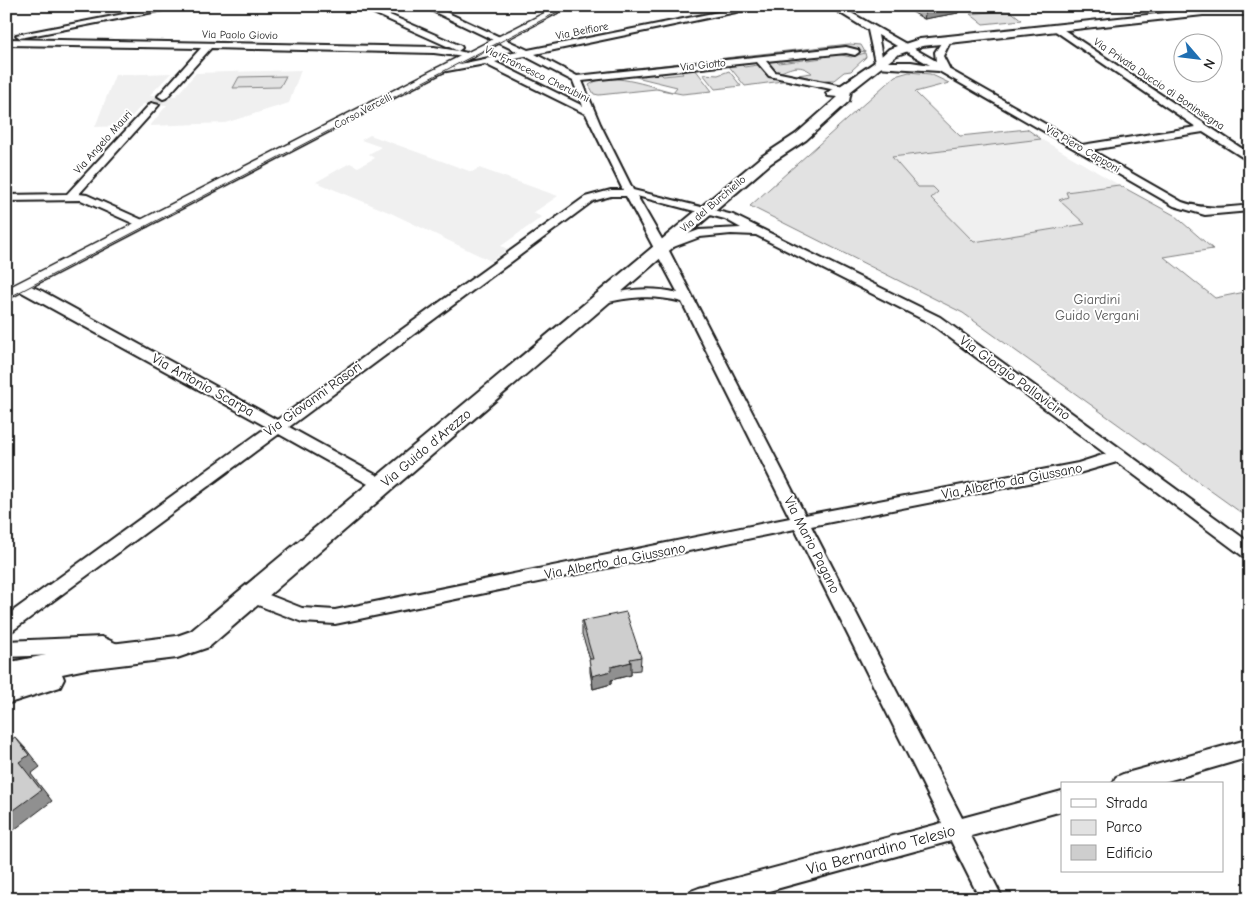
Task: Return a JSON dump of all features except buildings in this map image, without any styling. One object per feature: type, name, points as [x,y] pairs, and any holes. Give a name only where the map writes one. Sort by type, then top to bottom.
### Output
[{"type":"main road","points":[[1203,12],[1220,6]]},
{"type":"main road","points":[[1227,6],[1248,12]]},
{"type":"main road","points":[[879,65],[910,50],[946,42],[1178,10],[1248,12]]},
{"type":"main road","name":"Via del Burchiello","points":[[662,250],[766,160],[801,137],[844,98],[845,89],[879,65]]},
{"type":"main road","name":"Via Guido d'Arezzo","points":[[251,596],[600,300],[662,250]]},
{"type":"main road","points":[[6,676],[86,658],[127,655],[189,644],[200,639],[251,596]]},
{"type":"main road","points":[[6,692],[80,671],[127,655]]},
{"type":"street","points":[[6,10],[10,6]]},
{"type":"street","points":[[6,36],[180,6]]},
{"type":"street","name":"Via Francesco Cherubini","points":[[362,6],[488,62],[589,112]]},
{"type":"street","name":"Via Francesco Cherubini","points":[[426,6],[576,79],[588,102],[589,112]]},
{"type":"street","name":"Corso Vercelli","points":[[540,18],[554,17],[574,6]]},
{"type":"street","name":"Via Belfiore","points":[[439,71],[761,6]]},
{"type":"street","points":[[833,6],[872,28],[879,65],[911,65],[947,72]]},
{"type":"street","name":"Corso Vercelli","points":[[499,40],[502,32],[548,9],[564,7]]},
{"type":"street","name":"Corso Vercelli","points":[[6,295],[22,287],[64,274],[122,244],[143,224],[564,7]]},
{"type":"street","name":"Via Piero Capponi","points":[[872,28],[1178,204],[1206,212],[1224,212],[1250,208]]},
{"type":"street","name":"Via Privata Duccio di Boninsegna","points":[[1055,28],[1250,159]]},
{"type":"street","points":[[19,42],[16,40],[19,36],[25,34]]},
{"type":"street","name":"Via Paolo Giovio","points":[[6,42],[434,50],[472,55]]},
{"type":"street","points":[[946,42],[939,48],[938,55],[939,62],[947,72]]},
{"type":"street","points":[[163,96],[209,45]]},
{"type":"street","name":"Via Giotto","points":[[576,79],[831,52]]},
{"type":"street","points":[[759,59],[772,74],[845,89]]},
{"type":"street","name":"Via Angelo Mauri","points":[[71,196],[154,105]]},
{"type":"street","name":"Via Mario Pagano","points":[[589,112],[629,192],[662,250],[992,899]]},
{"type":"street","points":[[1082,148],[1205,129]]},
{"type":"street","points":[[629,192],[708,210]]},
{"type":"street","name":"Via Giovanni Rasori","points":[[6,626],[276,426],[589,199],[602,194],[629,192]]},
{"type":"street","points":[[7,197],[84,197],[143,224]]},
{"type":"street","name":"Via Giorgio Pallavicino","points":[[708,210],[729,217],[763,233],[935,320],[1250,552]]},
{"type":"street","name":"Via Giorgio Pallavicino","points":[[662,250],[677,240],[701,232],[716,230],[763,233]]},
{"type":"street","name":"Via Antonio Scarpa","points":[[22,287],[38,294],[382,485]]},
{"type":"street","name":"Via Guido d'Arezzo","points":[[600,300],[641,291],[653,291],[686,299]]},
{"type":"street","name":"Via Alberto da Giussano","points":[[251,596],[305,617],[335,617],[1079,468],[1120,455]]},
{"type":"street","points":[[6,648],[102,646],[127,655]]},
{"type":"street","points":[[1130,782],[1250,748]]},
{"type":"street","name":"Via Bernardino Telesio","points":[[699,899],[1061,801]]},
{"type":"shaded area","points":[[301,70],[289,103],[225,123],[150,126],[167,105],[143,104],[123,126],[95,127],[115,75],[171,73],[150,95],[176,96],[196,73]]},
{"type":"shaded area","points":[[370,135],[472,172],[479,168],[558,196],[533,213],[542,217],[501,246],[508,249],[491,261],[391,213],[316,182],[350,163],[358,167],[375,158],[369,154],[381,147],[361,140]]},
{"type":"shaded area","points":[[1041,139],[1119,185],[1066,192],[1068,197],[1060,200],[1086,224],[974,242],[931,198],[937,192],[933,187],[918,187],[891,157]]},
{"type":"green space","points":[[1009,10],[1022,20],[983,24],[970,14]]},
{"type":"green space","points":[[849,44],[861,45],[865,52],[846,48],[603,75],[601,72]]},
{"type":"green space","points":[[832,53],[851,57],[865,53],[866,57],[851,71],[844,72],[834,80],[822,80],[797,75],[812,73],[798,67],[777,74],[763,61],[775,60],[778,63],[804,60],[803,56],[807,60],[823,58],[821,54]]},
{"type":"green space","points":[[755,62],[768,74],[790,80],[745,86],[728,65],[740,63],[744,67],[758,65]]},
{"type":"green space","points":[[695,69],[712,91],[682,94],[656,89],[599,95],[594,94],[589,85],[597,81],[618,79],[673,92],[677,87],[632,76],[660,73],[663,76],[683,74],[680,70]]},
{"type":"green space","points":[[729,71],[741,86],[715,89],[703,74],[718,75]]},
{"type":"green space","name":"Giardini Guido Vergani","points":[[909,72],[930,74],[949,83],[915,92],[960,136],[1027,129],[1041,139],[892,157],[918,187],[933,187],[938,192],[931,198],[974,242],[1085,224],[1059,200],[1068,197],[1066,192],[1119,185],[1174,215],[1213,249],[1164,257],[1215,298],[1250,291],[1250,519],[963,313],[750,206],[895,76]]},
{"type":"green space","points":[[286,76],[280,87],[233,88],[239,77]]},
{"type":"tunnel","points":[[154,105],[163,96]]},
{"type":"tram line","points":[[6,299],[569,6]]}]
